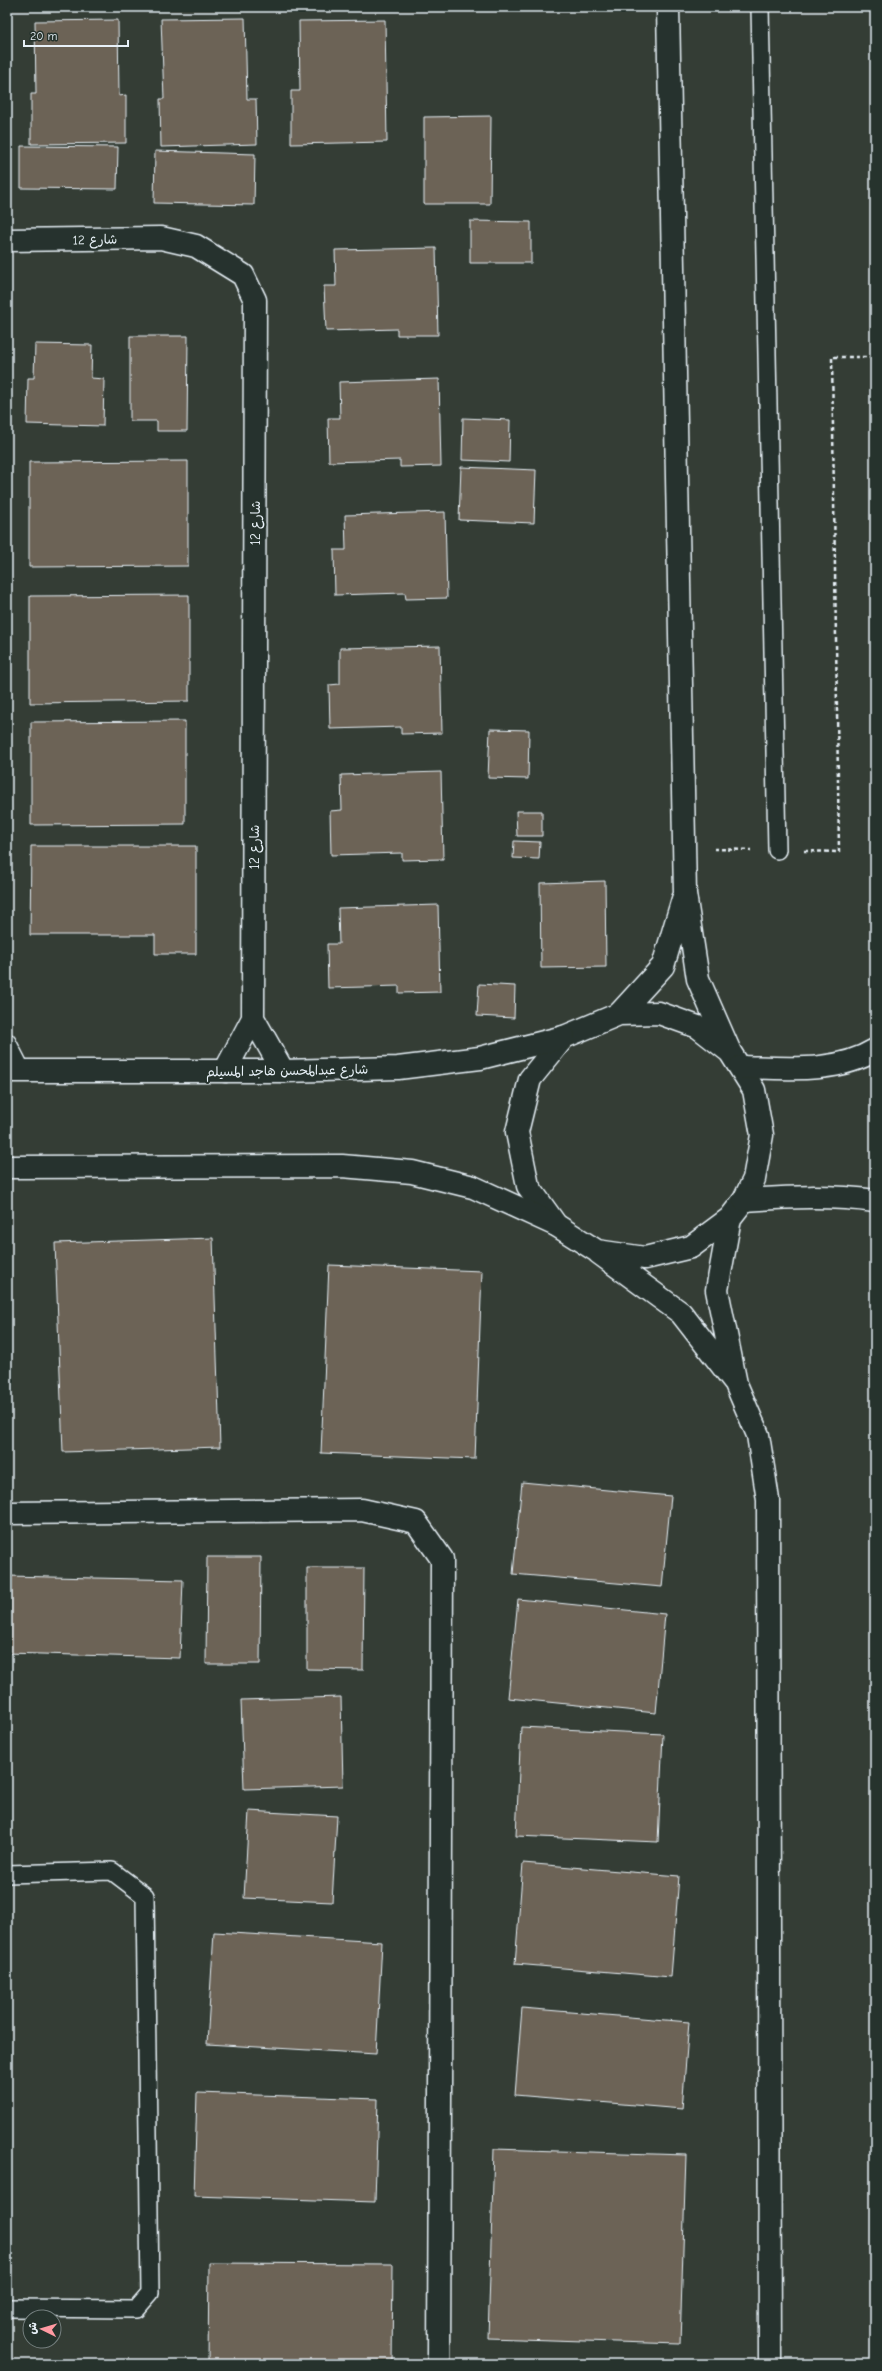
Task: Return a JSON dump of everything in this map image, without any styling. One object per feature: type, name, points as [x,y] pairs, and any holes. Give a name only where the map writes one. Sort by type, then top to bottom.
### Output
[{"type":"main road","points":[[597,1251],[645,1258],[691,1247],[730,1218],[744,1200],[754,1180],[762,1135],[754,1090],[735,1060],[698,979],[685,894],[668,7]]},
{"type":"main road","name":"شارع 12","points":[[7,240],[161,238],[196,246],[243,275],[255,300],[253,1018],[225,1071]]},
{"type":"main road","points":[[619,1014],[663,966],[685,894]]},
{"type":"main road","points":[[619,1014],[659,1013],[698,1027],[735,1060],[796,1069],[828,1066],[867,1055],[875,1050]]},
{"type":"main road","name":"شارع عبدالمحسن هاجد المسيلم","points":[[15,1071],[283,1071],[398,1068],[480,1058],[564,1037],[619,1014]]},
{"type":"main road","name":"شارع 12","points":[[253,1018],[283,1071]]},
{"type":"main road","points":[[556,1225],[528,1186],[517,1132],[530,1079],[564,1037]]},
{"type":"main road","points":[[7,1167],[342,1166],[412,1172],[473,1187],[556,1225],[597,1251],[681,1313],[736,1384]]},
{"type":"main road","points":[[744,1200],[799,1197],[844,1197],[875,1201]]},
{"type":"main road","points":[[730,1218],[717,1290],[736,1384],[758,1435],[768,1500],[770,2364]]},
{"type":"main road","points":[[7,1513],[362,1510],[416,1522],[442,1559],[439,2364]]},
{"type":"lane","points":[[760,7],[777,850]]},
{"type":"lane","points":[[7,1042],[15,1071]]},
{"type":"lane","points":[[7,1874],[112,1871],[144,1896],[150,2293],[136,2309],[7,2308]]},
{"type":"path","points":[[839,852],[832,357],[875,357]]},
{"type":"building","points":[[245,18],[247,99],[256,99],[257,144],[161,147],[160,99],[164,99],[161,19]]},
{"type":"building","points":[[118,20],[119,96],[126,95],[126,143],[31,144],[31,94],[36,94],[35,21]]},
{"type":"building","points":[[385,20],[387,142],[291,144],[291,91],[300,91],[299,21]]},
{"type":"building","points":[[491,116],[490,204],[424,204],[424,117]]},
{"type":"building","points":[[21,146],[118,147],[117,189],[21,188]]},
{"type":"building","points":[[155,151],[255,154],[254,205],[154,203]]},
{"type":"building","points":[[470,221],[531,222],[531,263],[470,263]]},
{"type":"building","points":[[436,248],[438,335],[397,335],[397,329],[326,331],[324,286],[336,286],[335,250]]},
{"type":"building","points":[[130,336],[188,336],[187,431],[157,431],[157,421],[130,421]]},
{"type":"building","points":[[35,344],[92,345],[91,378],[104,379],[103,426],[27,424],[28,378],[34,378]]},
{"type":"building","points":[[439,379],[441,466],[400,467],[400,460],[329,462],[328,418],[340,418],[339,382]]},
{"type":"building","points":[[463,418],[510,420],[509,462],[462,460]]},
{"type":"building","points":[[188,461],[188,566],[29,567],[29,462]]},
{"type":"building","points":[[461,467],[536,470],[534,523],[459,520]]},
{"type":"building","points":[[445,512],[447,598],[406,599],[405,593],[335,595],[334,550],[346,550],[345,515]]},
{"type":"building","points":[[189,595],[189,701],[30,703],[30,596]]},
{"type":"building","points":[[440,646],[442,733],[401,734],[401,727],[330,729],[329,685],[340,684],[340,648]]},
{"type":"building","points":[[185,721],[185,824],[31,825],[31,722]]},
{"type":"building","points":[[490,729],[529,730],[528,779],[488,778]]},
{"type":"building","points":[[441,772],[443,859],[402,860],[402,853],[331,855],[330,811],[342,810],[341,775]]},
{"type":"building","points":[[516,811],[542,811],[542,836],[517,836]]},
{"type":"building","points":[[514,841],[540,842],[539,859],[513,858]]},
{"type":"building","points":[[31,846],[196,846],[196,954],[155,954],[155,935],[30,935]]},
{"type":"building","points":[[605,881],[606,967],[541,968],[540,883]]},
{"type":"building","points":[[438,905],[440,992],[399,993],[399,986],[328,988],[327,944],[339,944],[338,908]]},
{"type":"building","points":[[479,984],[515,986],[514,1018],[477,1016]]},
{"type":"building","points":[[213,1238],[220,1447],[63,1452],[55,1243]]},
{"type":"building","points":[[329,1265],[482,1271],[475,1459],[321,1453]]},
{"type":"building","points":[[522,1482],[671,1496],[662,1587],[513,1574]]},
{"type":"building","points":[[207,1557],[261,1557],[260,1664],[206,1664]]},
{"type":"building","points":[[307,1568],[364,1568],[363,1670],[307,1669]]},
{"type":"building","points":[[7,1576],[183,1580],[180,1658],[7,1653]]},
{"type":"building","points":[[518,1599],[665,1614],[656,1713],[508,1698]]},
{"type":"building","points":[[341,1697],[343,1786],[244,1789],[241,1700]]},
{"type":"building","points":[[521,1727],[663,1734],[658,1842],[516,1836]]},
{"type":"building","points":[[249,1811],[337,1816],[332,1902],[244,1898]]},
{"type":"building","points":[[523,1863],[679,1876],[671,1977],[515,1964]]},
{"type":"building","points":[[214,1932],[382,1942],[376,2054],[207,2044]]},
{"type":"building","points":[[522,2008],[689,2022],[682,2109],[515,2095]]},
{"type":"building","points":[[197,2093],[378,2099],[375,2202],[194,2196]]},
{"type":"building","points":[[494,2149],[686,2155],[680,2344],[488,2338]]},
{"type":"building","points":[[209,2263],[393,2264],[392,2364],[208,2364]]}]
